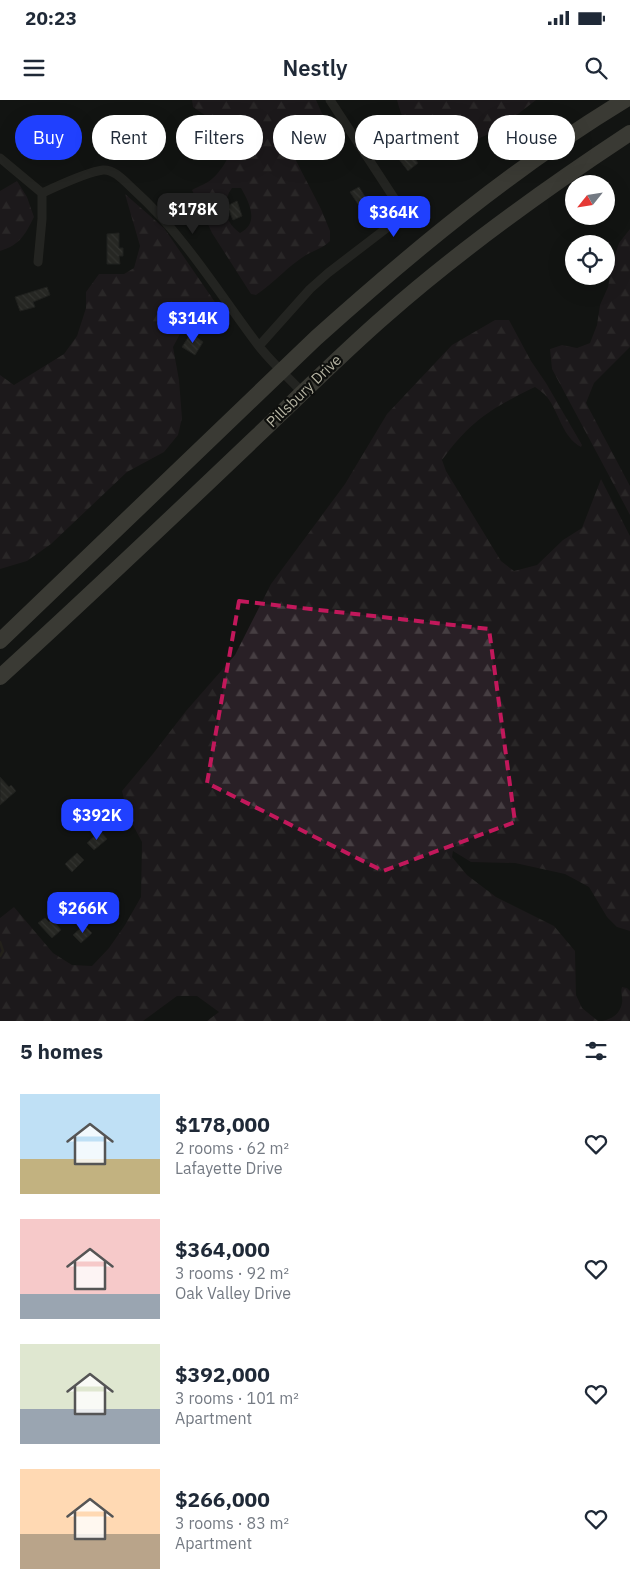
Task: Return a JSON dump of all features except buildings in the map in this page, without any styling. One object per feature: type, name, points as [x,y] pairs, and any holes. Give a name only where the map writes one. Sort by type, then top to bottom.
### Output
[{"type":"highway","name":"Pillsbury Drive","points":[[0,641],[370,290],[465,211],[550,150],[625,100]]},
{"type":"highway","name":"Pillsbury Drive","points":[[0,677],[75,610],[385,316],[441,269],[521,208],[630,132]]},
{"type":"street","points":[[259,346],[310,289],[392,224],[400,214],[394,198],[330,100]]},
{"type":"street","points":[[0,158],[42,193]]},
{"type":"street","points":[[42,193],[77,178],[104,170],[119,176],[177,233],[214,281],[259,346],[303,392]]},
{"type":"street","points":[[38,262],[42,219],[42,193]]},
{"type":"highlighted area","points":[[239,601],[489,629],[515,822],[383,871],[207,783]]},
{"type":"green space","points":[[192,100],[316,100],[323,115],[273,115],[273,160],[296,160],[321,209],[330,231],[330,241],[299,259],[256,295],[251,294],[212,233],[192,190],[211,180],[226,160],[263,160],[263,115],[205,115],[193,107]],"holes":[[[232,188],[241,188],[251,212],[250,224],[240,233],[230,223],[226,212],[226,200]]]},
{"type":"green space","points":[[397,100],[536,100],[517,115],[488,115],[488,134],[478,139],[478,115],[402,115]]},
{"type":"green space","points":[[17,181],[27,197],[34,217],[28,229],[17,242],[7,249],[0,251],[0,191]]},
{"type":"green space","points":[[125,194],[164,228],[219,308],[213,319],[181,332],[173,347],[179,380],[182,418],[178,435],[164,452],[127,472],[51,544],[27,561],[0,569],[0,375],[14,385],[64,354],[77,336],[86,308],[86,292],[99,274],[124,274],[134,268],[140,246]]},
{"type":"green space","points":[[630,229],[630,347],[594,383],[586,403],[630,486],[630,515],[552,369],[550,349],[562,345],[577,348],[590,343],[597,325],[600,305],[608,285],[615,285],[615,255],[619,243]]},
{"type":"green space","points":[[495,320],[509,320],[531,361],[582,445],[581,447],[569,437],[547,397],[535,387],[483,416],[463,435],[442,460],[446,471],[501,561],[514,571],[537,565],[563,540],[582,528],[601,479],[630,536],[630,931],[617,927],[607,917],[589,887],[565,874],[515,863],[471,862],[453,851],[452,857],[467,875],[496,897],[554,926],[575,951],[576,995],[582,1008],[598,1021],[207,1021],[219,1012],[197,996],[177,996],[143,1021],[0,1021],[0,918],[14,907],[53,953],[72,965],[92,966],[109,948],[141,897],[142,842],[128,816],[122,791],[186,711],[235,655],[271,584],[345,484],[387,414],[452,345]]},
{"type":"green space","points":[[622,987],[630,991],[630,1021],[602,1021],[609,1019],[619,1010],[622,1003]]},
{"type":"waterway","points":[[0,942],[3,951],[0,956]]}]
